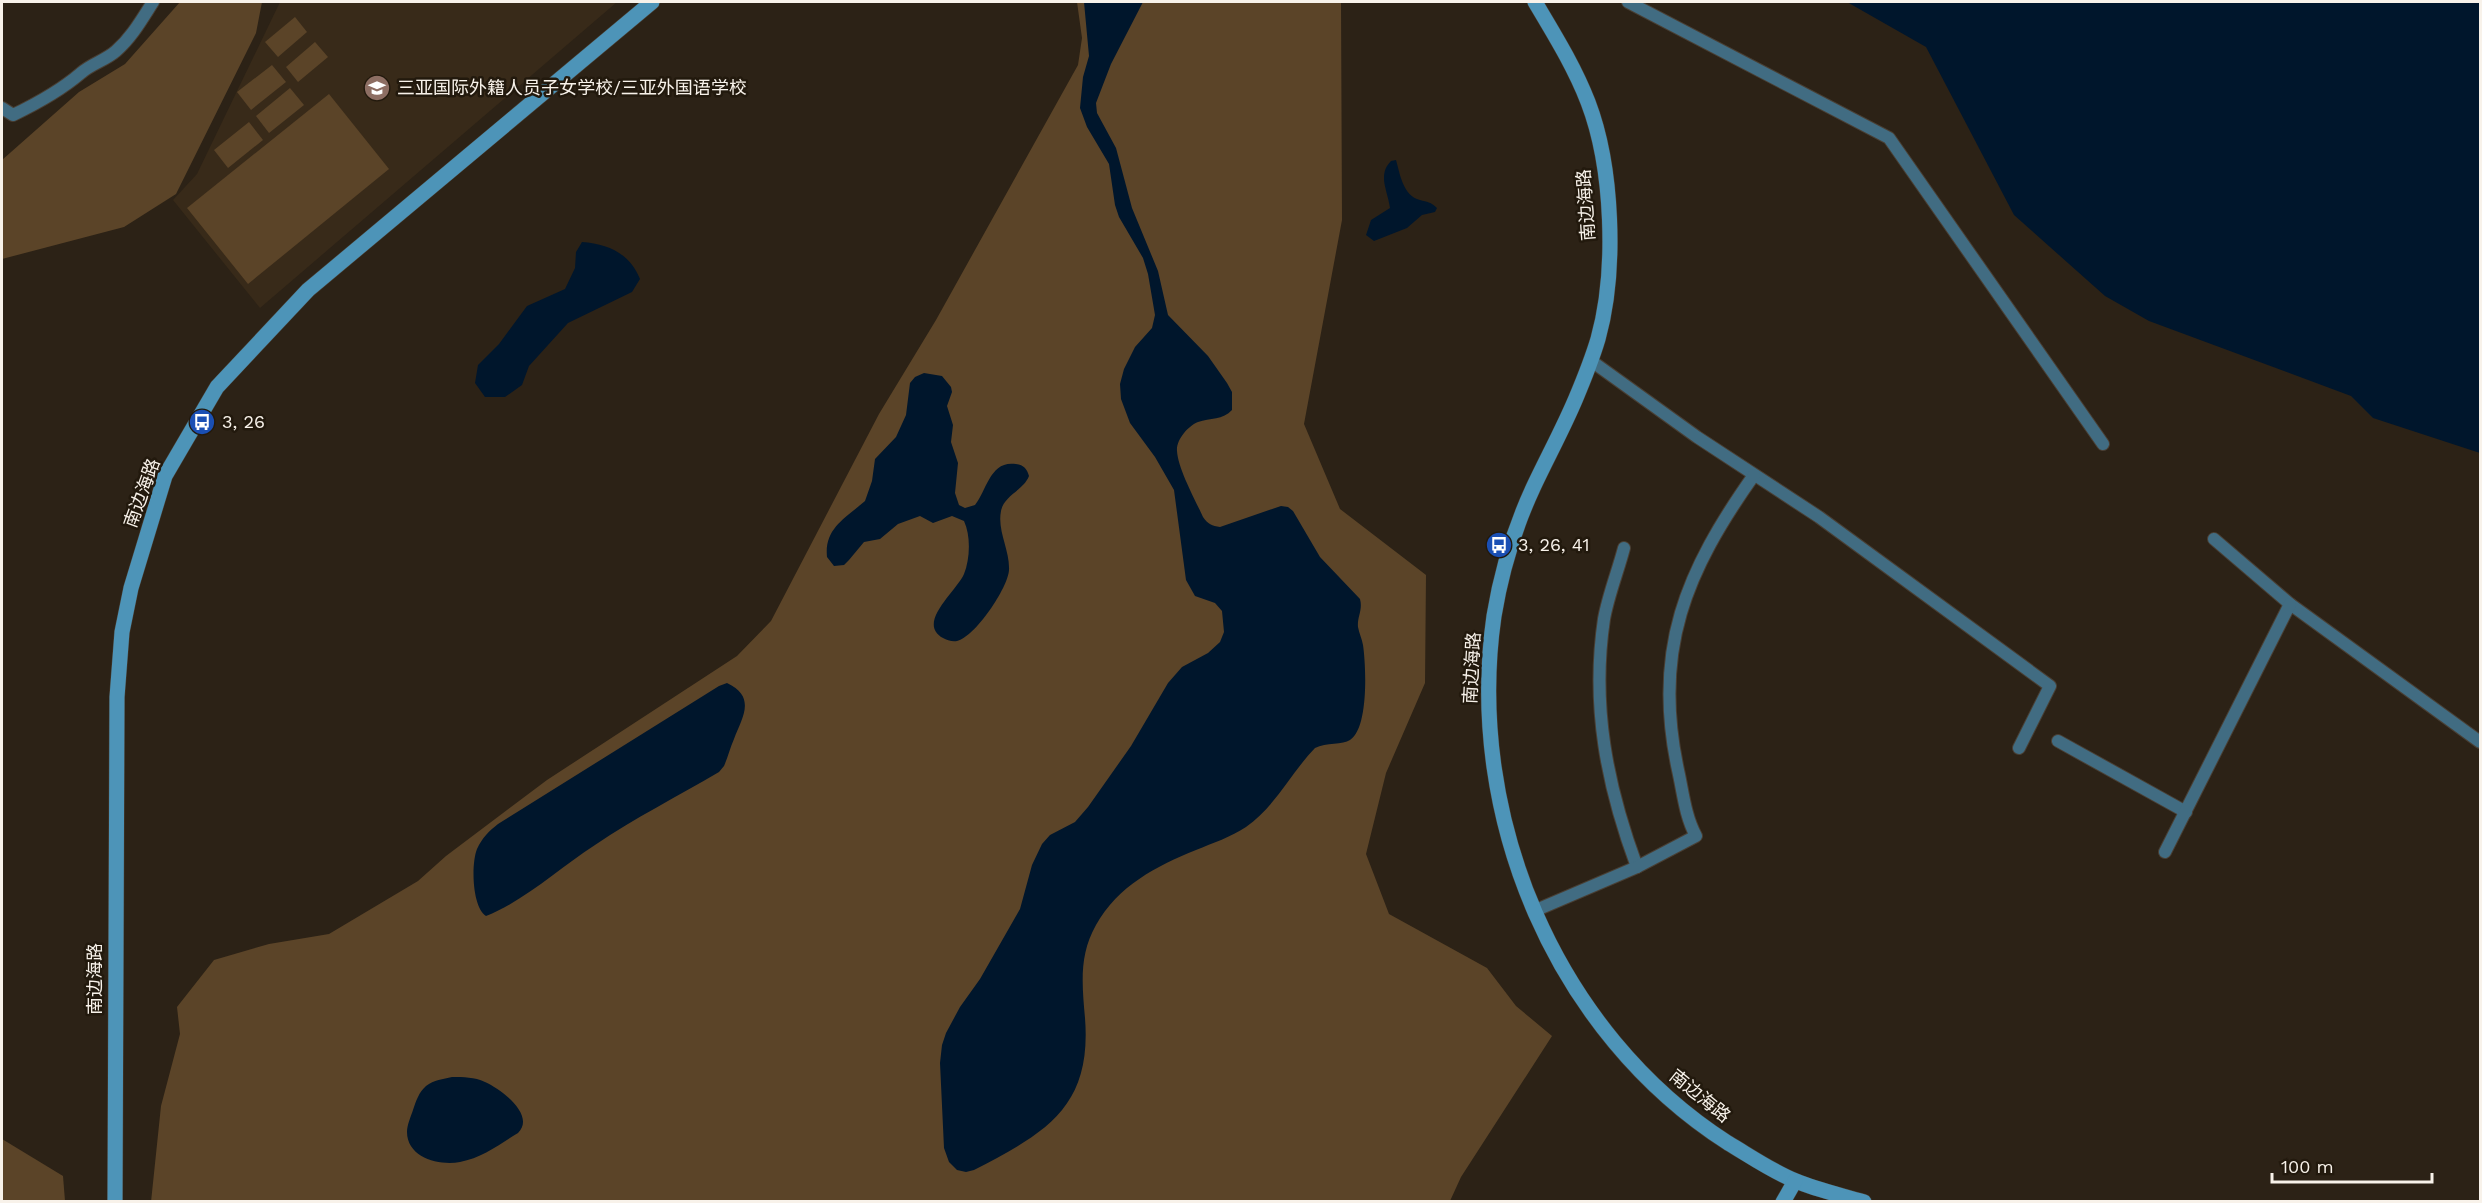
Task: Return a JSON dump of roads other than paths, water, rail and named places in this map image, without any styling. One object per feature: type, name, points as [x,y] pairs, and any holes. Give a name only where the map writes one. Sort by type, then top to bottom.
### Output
[{"type":"street","points":[[2,108],[13,115],[38,104],[72,83],[81,73],[116,51],[136,30],[153,2]]},
{"type":"street","name":"南边海路","points":[[115,1202],[114,964],[117,697],[123,632],[131,588],[165,476],[217,387],[308,290],[652,2]]},
{"type":"street","name":"南边海路","points":[[1535,2],[1577,78],[1589,105],[1603,157],[1609,209],[1608,286],[1598,339],[1575,400],[1532,491],[1512,544],[1495,613],[1488,681],[1491,743],[1498,799],[1510,846],[1534,911],[1558,958],[1594,1016],[1623,1052],[1664,1093],[1704,1127],[1794,1181],[1864,1202]]},
{"type":"street","points":[[1628,2],[1889,138],[2103,444]]},
{"type":"street","points":[[1590,360],[1688,431],[1819,517],[2050,686],[2019,748]]},
{"type":"street","points":[[1534,911],[1637,867],[1696,836],[1687,813],[1672,744],[1668,678],[1673,642],[1687,591],[1702,557],[1730,508],[1754,475]]},
{"type":"street","points":[[2214,539],[2290,604],[2481,742]]},
{"type":"street","points":[[1624,548],[1605,618],[1600,670],[1600,720],[1615,800],[1637,867]]},
{"type":"street","points":[[2165,852],[2290,604]]},
{"type":"street","points":[[2058,741],[2186,812]]},
{"type":"street","points":[[1783,1202],[1794,1181]]},
{"type":"water","points":[[1084,2],[1143,2],[1111,64],[1096,103],[1097,113],[1116,148],[1132,208],[1158,271],[1168,315],[1208,356],[1232,392],[1232,410],[1220,417],[1194,424],[1181,438],[1177,451],[1184,475],[1203,517],[1215,526],[1220,527],[1281,506],[1293,511],[1320,557],[1360,599],[1358,627],[1363,643],[1365,696],[1360,723],[1350,740],[1315,748],[1266,810],[1256,819],[1222,840],[1153,870],[1115,899],[1096,925],[1084,959],[1085,1049],[1081,1075],[1072,1096],[1059,1114],[1042,1129],[999,1157],[966,1172],[957,1170],[949,1162],[944,1148],[940,1063],[946,1033],[1020,909],[1032,865],[1042,844],[1050,835],[1075,822],[1088,807],[1131,746],[1168,683],[1182,667],[1208,653],[1220,642],[1224,632],[1222,611],[1215,603],[1195,596],[1186,580],[1174,490],[1155,457],[1130,423],[1121,399],[1120,384],[1124,369],[1135,347],[1152,328],[1155,315],[1143,258],[1119,217],[1115,205],[1109,164],[1087,127],[1080,108],[1083,77],[1089,56]]},
{"type":"water","points":[[1847,2],[2480,2],[2480,453],[2373,418],[2351,396],[2149,321],[2105,296],[2014,215],[1926,47]]},
{"type":"water","points":[[1396,160],[1403,184],[1410,194],[1437,208],[1435,212],[1422,215],[1407,228],[1374,241],[1366,235],[1371,220],[1390,208],[1384,178],[1387,166],[1391,161]]},
{"type":"water","points":[[582,242],[610,248],[631,263],[640,279],[632,292],[568,323],[529,366],[522,385],[505,397],[485,397],[475,383],[478,365],[499,344],[527,306],[565,289],[575,268],[576,252]]},
{"type":"water","points":[[924,373],[942,376],[951,387],[952,392],[947,406],[953,425],[951,442],[958,463],[955,493],[959,505],[965,508],[975,505],[990,477],[1000,467],[1007,464],[1025,468],[1029,476],[1023,486],[1006,501],[1001,511],[1001,526],[1009,563],[1003,588],[981,622],[973,631],[957,641],[943,638],[936,632],[934,624],[940,607],[960,581],[966,568],[969,540],[964,521],[952,516],[933,523],[920,516],[898,524],[880,539],[864,542],[844,565],[834,566],[827,557],[829,538],[833,531],[865,501],[872,481],[875,459],[896,437],[906,415],[910,383],[915,377]]},
{"type":"water","points":[[727,683],[742,695],[745,708],[724,766],[719,772],[610,835],[515,901],[486,916],[481,911],[475,895],[475,856],[483,838],[492,829]]},
{"type":"water","points":[[452,1077],[481,1080],[507,1096],[523,1118],[518,1133],[483,1154],[460,1162],[443,1163],[418,1154],[408,1141],[407,1132],[417,1100],[421,1091],[429,1084]]},
{"type":"place","name":"三亚国际外籍人员子女学校/三亚外国语学校","points":[[377,88]]},
{"type":"place","name":"3, 26","points":[[202,422]]},
{"type":"place","name":"3, 26, 41","points":[[1499,545]]}]
